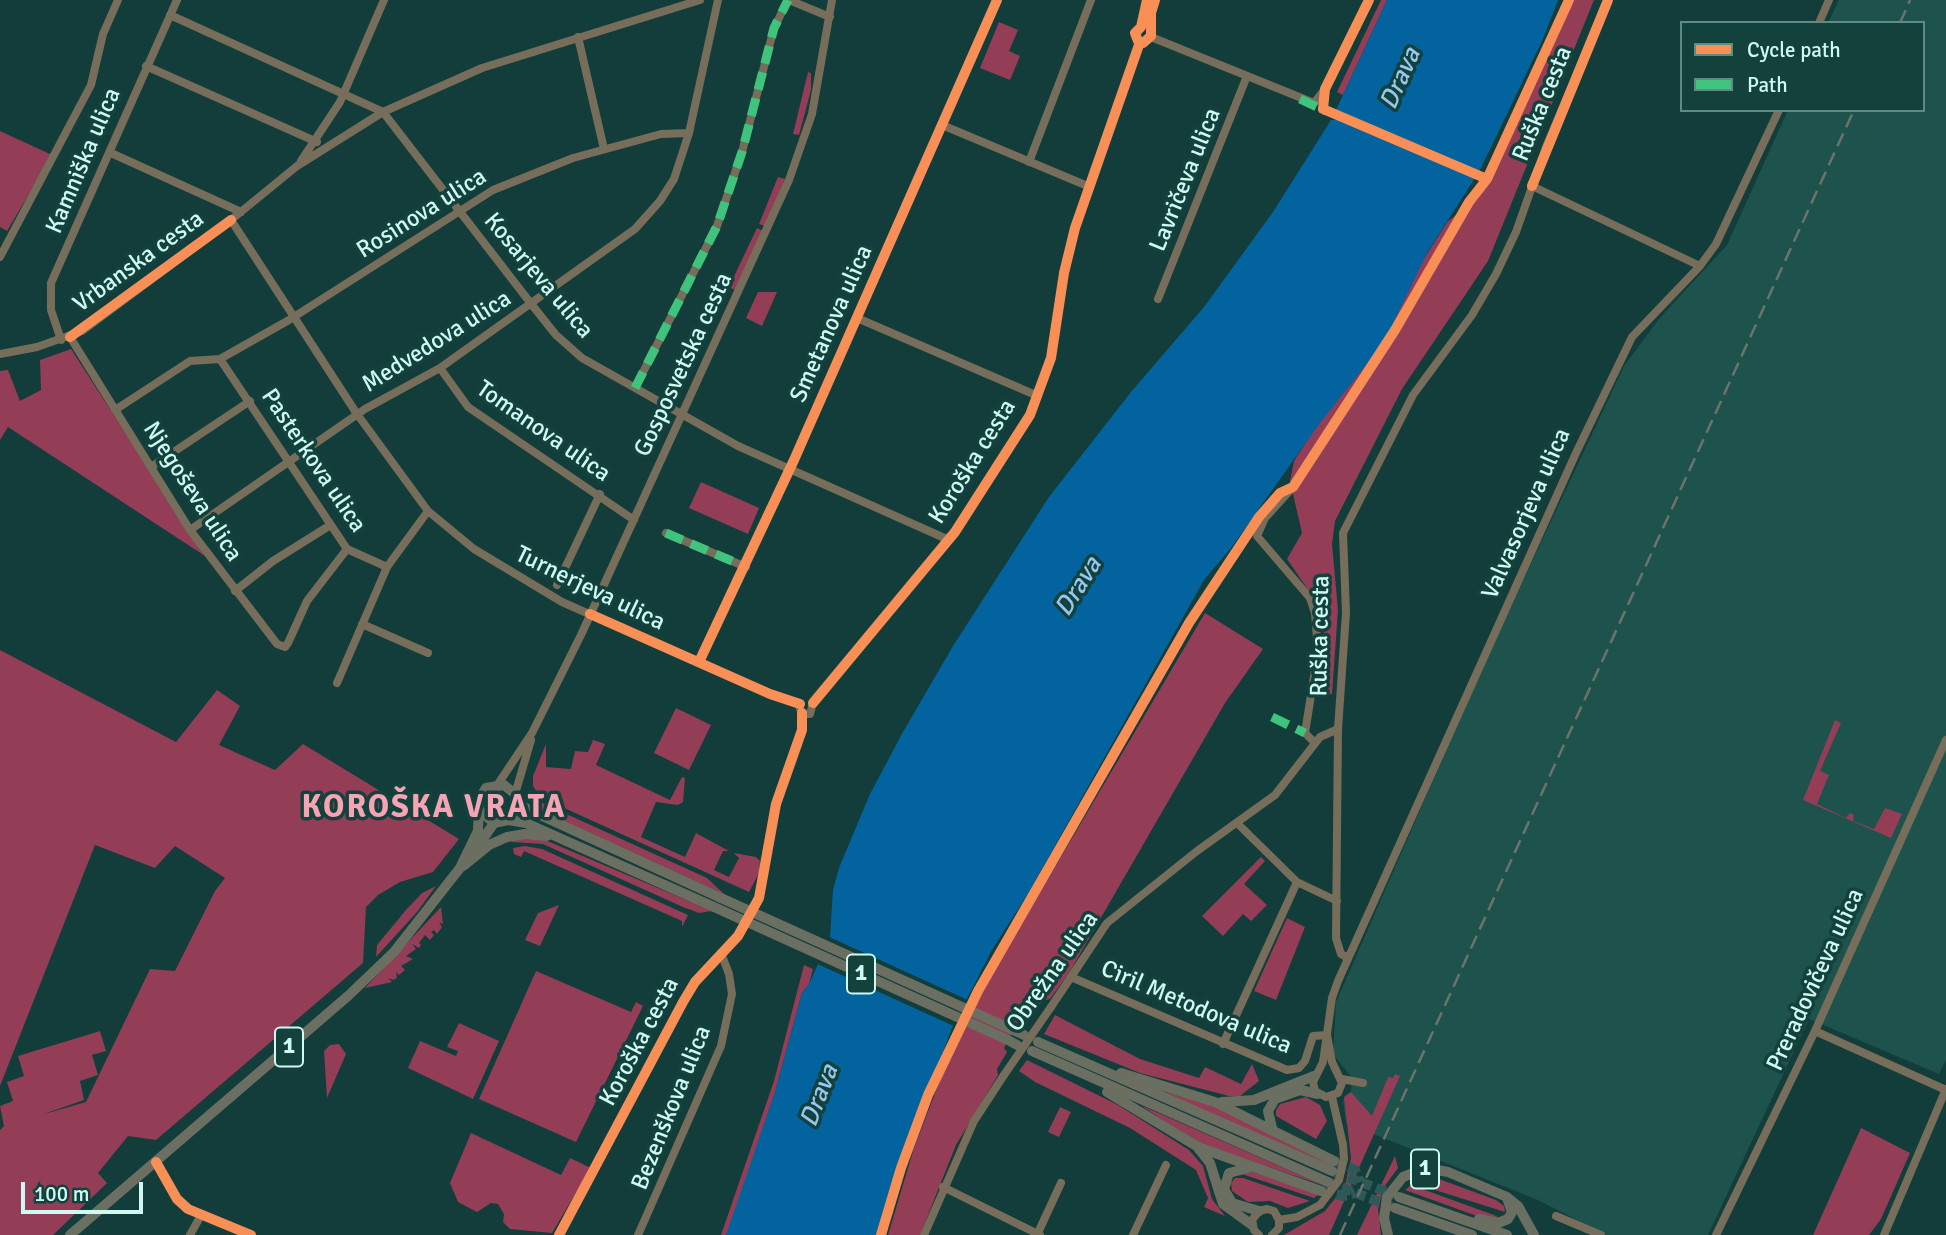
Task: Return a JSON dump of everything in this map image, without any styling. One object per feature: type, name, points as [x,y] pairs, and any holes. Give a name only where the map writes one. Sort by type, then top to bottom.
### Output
[{"type":"main road","name":"1","points":[[460,868],[478,831],[483,792],[498,784],[527,809],[718,903],[1013,1038],[1024,1035]]},
{"type":"main road","points":[[508,820],[514,815],[516,797]]},
{"type":"main road","points":[[480,811],[494,823]]},
{"type":"main road","name":"1","points":[[70,1235],[366,979],[418,925],[494,823],[508,820],[526,824],[718,903]]},
{"type":"main road","name":"1","points":[[460,868],[489,845],[507,836],[525,834],[561,839]]},
{"type":"main road","points":[[1094,1080],[1108,1092],[1198,1147],[1256,1169],[1324,1186],[1094,1080],[1035,1047],[1097,1069],[1333,1166],[1272,1128],[1214,1102],[1097,1069]]},
{"type":"main road","points":[[1214,1102],[1254,1100],[1317,1073]]},
{"type":"main road","points":[[1272,1128],[1268,1111],[1275,1099],[1300,1090],[1318,1094]]},
{"type":"main road","points":[[1198,1147],[1210,1163],[1223,1204],[1252,1225]]},
{"type":"main road","points":[[1256,1169],[1239,1168],[1229,1173],[1224,1189],[1232,1203],[1259,1211]]},
{"type":"main road","name":"1","points":[[1388,1235],[1384,1218],[1387,1197],[1404,1177],[1422,1169],[1448,1172],[1507,1197],[1518,1206],[1534,1235]]},
{"type":"main road","name":"1","points":[[1399,1197],[1507,1235]]},
{"type":"main road","name":"1","points":[[1455,1217],[1472,1217],[1503,1223],[1512,1212],[1507,1197]]},
{"type":"main road","name":"1","points":[[1395,1208],[1472,1235]]},
{"type":"street","points":[[0,257],[86,94],[103,34],[118,0]]},
{"type":"street","name":"Kamniška ulica","points":[[66,338],[51,310],[51,283],[177,0]]},
{"type":"street","points":[[297,166],[317,142],[343,94],[384,0]]},
{"type":"street","name":"Vrbanska cesta","points":[[0,354],[66,338],[82,331],[231,220],[297,166],[383,112],[482,68],[699,0]]},
{"type":"street","name":"Medvedova ulica","points":[[190,530],[357,414],[440,368],[532,305],[635,229],[674,179],[689,133],[718,0]]},
{"type":"street","points":[[635,388],[717,226],[743,152],[774,28],[788,0],[830,17]]},
{"type":"street","name":"Gosposvetska cesta","points":[[532,733],[634,520],[789,180],[812,114],[832,0]]},
{"type":"street","name":"Smetanova ulica","points":[[699,662],[790,470],[997,0]]},
{"type":"street","points":[[1029,162],[1091,0]]},
{"type":"street","points":[[1147,0],[1141,27],[1151,34],[1311,103],[1319,98],[1369,0]]},
{"type":"street","points":[[1139,42],[1146,42],[1151,34],[1155,0]]},
{"type":"street","name":"Ruška cesta","points":[[1348,958],[1338,947],[1337,901],[1338,729],[1346,613],[1341,549],[1347,522],[1413,395],[1472,315],[1496,274],[1516,232],[1608,0]]},
{"type":"street","points":[[1820,21],[1829,0]]},
{"type":"street","name":"Kosarjeva ulica","points":[[170,15],[383,112],[556,335],[582,358],[681,415],[790,470],[948,540]]},
{"type":"street","name":"Koroška cesta","points":[[559,1235],[683,1002],[695,982],[738,936],[759,898],[776,804],[807,708],[948,540],[1006,457],[1038,396],[1051,358],[1068,252],[1139,42],[1135,33],[1141,27]]},
{"type":"street","points":[[578,37],[604,149]]},
{"type":"street","points":[[146,66],[317,142]]},
{"type":"street","name":"Lavričeva ulica","points":[[1158,299],[1247,76]]},
{"type":"street","name":"Valvasorjeva ulica","points":[[1348,958],[1624,352],[1655,310],[1700,266],[1716,244],[1778,112]]},
{"type":"street","points":[[942,125],[1090,187]]},
{"type":"street","name":"Rosinova ulica","points":[[115,410],[190,361],[220,359],[294,316],[459,210],[514,180],[604,149],[660,134],[689,133]]},
{"type":"street","points":[[111,153],[241,212]]},
{"type":"street","points":[[1532,186],[1700,266]]},
{"type":"street","name":"Turnerjeva ulica","points":[[231,220],[357,414],[428,511],[502,568],[590,614],[807,708]]},
{"type":"street","points":[[858,318],[1038,396]]},
{"type":"street","name":"Njegoševa ulica","points":[[66,338],[115,410],[190,530],[277,644],[285,646],[307,601],[347,550]]},
{"type":"street","name":"Pasterkova ulica","points":[[220,359],[347,550],[387,567]]},
{"type":"street","name":"Tomanova ulica","points":[[440,368],[468,407],[600,494],[634,520]]},
{"type":"street","points":[[151,467],[250,401]]},
{"type":"street","points":[[1293,487],[1265,518],[1257,536],[1310,598],[1315,613],[1318,651],[1305,733],[1315,743]]},
{"type":"street","points":[[557,584],[600,494]]},
{"type":"street","points":[[337,683],[387,567],[428,511]]},
{"type":"street","points":[[235,591],[272,561],[329,526]]},
{"type":"street","points":[[666,533],[746,567]]},
{"type":"street","points":[[362,624],[428,653]]},
{"type":"street","name":"Obrežna ulica","points":[[924,1235],[943,1186],[974,1121],[1107,923],[1197,851],[1276,795],[1315,743],[1338,729]]},
{"type":"street","points":[[498,784],[532,733]]},
{"type":"street","points":[[516,797],[532,733]]},
{"type":"street","name":"Preradovičeva ulica","points":[[1716,1235],[1815,1031],[1946,740]]},
{"type":"street","points":[[1238,824],[1297,882],[1337,901]]},
{"type":"street","points":[[1223,1044],[1297,882]]},
{"type":"street","name":"Bezenškova ulica","points":[[638,1235],[721,1046],[732,994],[730,974],[721,953]]},
{"type":"street","points":[[1332,1097],[1318,1094],[1313,1086],[1327,1035],[1332,998],[1348,958]]},
{"type":"street","name":"Ciril Metodova ulica","points":[[1071,977],[1223,1044],[1293,1070],[1305,1061],[1314,1036],[1327,1035]]},
{"type":"street","points":[[1815,1031],[1946,1089],[1884,1235]]},
{"type":"street","points":[[1327,1035],[1336,1071],[1342,1079],[1363,1083]]},
{"type":"street","points":[[1317,1073],[1336,1071]]},
{"type":"street","points":[[1332,1097],[1340,1090],[1342,1079]]},
{"type":"street","points":[[1279,1220],[1297,1217],[1320,1205],[1339,1180],[1343,1145],[1332,1097]]},
{"type":"street","points":[[156,1162],[177,1199],[200,1217],[251,1235]]},
{"type":"street","points":[[1133,1235],[1166,1165]]},
{"type":"street","points":[[943,1186],[1038,1235],[1061,1183]]},
{"type":"street","points":[[1259,1235],[1252,1225],[1259,1211],[1270,1210],[1279,1220],[1279,1228],[1272,1235]]},
{"type":"street","points":[[1556,1216],[1601,1235]]},
{"type":"street","points":[[190,1235],[200,1217]]},
{"type":"shaded area","points":[[1381,0],[1387,0],[1343,95],[1337,92]]},
{"type":"shaded area","points":[[1574,0],[1594,0],[1488,261],[1402,389],[1335,521],[1332,544],[1338,610],[1332,694],[1320,696],[1326,647],[1320,607],[1287,559],[1302,533],[1290,481],[1294,461],[1448,221],[1477,200],[1502,156]]},
{"type":"shaded area","points":[[1839,0],[1946,0],[1946,1060],[1939,1074],[1809,1019],[1708,1235],[1606,1235],[1538,1200],[1346,1123],[1343,1101],[1351,1092],[1352,1078],[1333,1054],[1336,1002],[1489,653],[1624,366],[1659,319],[1727,245],[1787,112],[1925,112],[1925,21],[1829,21]]},
{"type":"shaded area","points":[[999,22],[1018,30],[1009,51],[1020,56],[1010,80],[980,68]]},
{"type":"shaded area","points":[[808,72],[811,73],[811,90],[799,135],[793,134]]},
{"type":"shaded area","points":[[0,131],[52,155],[7,231],[0,227]]},
{"type":"shaded area","points":[[778,177],[785,179],[765,226],[759,224]]},
{"type":"shaded area","points":[[757,228],[763,231],[735,290],[729,287]]},
{"type":"shaded area","points":[[758,292],[777,292],[762,326],[746,318]]},
{"type":"shaded area","points":[[71,349],[205,556],[8,427],[0,440],[0,371],[8,370],[20,401],[41,390],[40,360]]},
{"type":"shaded area","points":[[701,482],[759,508],[748,534],[689,508]]},
{"type":"shaded area","points":[[1205,613],[1263,649],[1225,703],[1069,973],[1050,999],[1042,1001],[1027,1023],[1016,1023],[1004,1048],[1007,1052],[997,1069],[998,1075],[956,1145],[920,1235],[888,1235],[914,1148],[960,1028]]},
{"type":"shaded area","points":[[0,650],[176,742],[217,690],[240,706],[219,745],[275,770],[303,744],[459,839],[433,872],[400,882],[378,895],[366,907],[363,963],[156,1140],[128,1136],[98,1173],[107,1183],[53,1235],[0,1235],[0,1130],[4,1126],[0,1106],[13,1101],[7,1082],[24,1076],[18,1056],[100,1031],[106,1051],[92,1055],[98,1075],[80,1081],[84,1100],[41,1115],[86,1102],[150,969],[175,971],[215,891],[225,878],[175,846],[155,868],[95,845],[0,1086]]},
{"type":"shaded area","points":[[676,708],[711,725],[689,770],[654,753]]},
{"type":"shaded area","points":[[1835,720],[1841,723],[1820,771],[1829,775],[1817,804],[1846,818],[1850,813],[1854,815],[1853,821],[1874,829],[1885,808],[1902,814],[1891,838],[1803,800]]},
{"type":"shaded area","points":[[593,740],[605,744],[596,765],[670,800],[682,777],[685,778],[683,802],[678,805],[656,802],[641,837],[685,857],[696,833],[729,851],[723,851],[714,870],[729,877],[739,858],[734,853],[756,857],[760,861],[759,873],[749,892],[540,797],[533,786],[533,776],[546,744],[546,767],[571,769],[575,751],[588,752]]},
{"type":"shaded area","points":[[540,802],[707,878],[724,894],[536,808]]},
{"type":"shaded area","points":[[511,838],[545,840],[712,911],[699,913],[683,907],[543,844],[512,842]]},
{"type":"shaded area","points":[[525,846],[542,849],[688,915],[682,927],[682,921],[524,851],[521,857],[514,854],[513,848]]},
{"type":"shaded area","points":[[1261,857],[1265,861],[1244,884],[1267,905],[1251,921],[1243,914],[1223,936],[1202,916]]},
{"type":"shaded area","points":[[436,886],[417,912],[376,957],[377,945],[406,910],[422,893]]},
{"type":"shaded area","points":[[559,905],[540,946],[525,940],[538,913]]},
{"type":"shaded area","points":[[441,907],[443,924],[439,922],[442,927],[437,934],[434,930],[431,932],[434,935],[430,940],[425,935],[419,948],[412,944],[416,949],[406,956],[413,959],[401,966],[405,970],[399,975],[396,972],[397,978],[393,980],[388,978],[392,982],[365,988]]},
{"type":"shaded area","points":[[1287,918],[1305,927],[1276,1000],[1254,991]]},
{"type":"shaded area","points":[[804,965],[813,969],[809,984],[802,993],[775,1092],[733,1219],[726,1235],[721,1235],[774,1081]]},
{"type":"shaded area","points":[[536,971],[631,1012],[636,1002],[643,1006],[576,1142],[479,1099]]},
{"type":"shaded area","points":[[1055,1015],[1140,1059],[1199,1078],[1205,1067],[1241,1084],[1252,1064],[1259,1081],[1240,1096],[1229,1096],[1140,1073],[1044,1034]]},
{"type":"shaded area","points":[[459,1023],[499,1041],[473,1099],[408,1068],[420,1041],[456,1056],[458,1051],[447,1047]]},
{"type":"shaded area","points":[[339,1044],[346,1054],[327,1098],[324,1051],[330,1045]]},
{"type":"shaded area","points":[[1027,1060],[1118,1105],[1189,1150],[1203,1166],[1212,1199],[1225,1216],[1204,1207],[1208,1198],[1196,1170],[1130,1128],[1035,1082],[1019,1071]]},
{"type":"shaded area","points":[[1395,1074],[1400,1076],[1329,1235],[1284,1235],[1325,1211],[1345,1186],[1351,1158],[1344,1097],[1351,1092],[1372,1116],[1388,1077],[1393,1078]]},
{"type":"shaded area","points":[[1149,1088],[1207,1103],[1331,1164],[1330,1166]]},
{"type":"shaded area","points":[[1306,1097],[1320,1105],[1327,1121],[1316,1139],[1276,1116],[1280,1104]]},
{"type":"shaded area","points":[[1140,1105],[1325,1186],[1198,1143]]},
{"type":"shaded area","points":[[1060,1107],[1071,1112],[1059,1137],[1048,1132]]},
{"type":"shaded area","points":[[1861,1128],[1910,1153],[1881,1219],[1869,1235],[1813,1235]]},
{"type":"shaded area","points":[[471,1133],[561,1175],[570,1158],[591,1168],[552,1233],[510,1229],[503,1222],[504,1214],[498,1204],[491,1203],[477,1212],[458,1202],[450,1183]]},
{"type":"shaded area","points":[[1395,1156],[1398,1168],[1384,1187],[1378,1209],[1381,1235],[1357,1235]]},
{"type":"shaded area","points":[[1250,1171],[1319,1194],[1314,1198],[1236,1172]]},
{"type":"shaded area","points":[[1235,1178],[1243,1178],[1310,1201],[1288,1208],[1270,1201],[1248,1202],[1232,1191],[1231,1183]]},
{"type":"shaded area","points":[[1439,1179],[1496,1200],[1504,1206],[1505,1212],[1435,1190]]},
{"type":"shaded area","points":[[1411,1185],[1503,1220],[1488,1220],[1405,1190]]},
{"type":"water","name":"Drava","points":[[1387,0],[1558,0],[1543,39],[1480,170],[1427,253],[1384,342],[1320,423],[1231,548],[1204,580],[1029,892],[992,950],[951,1030],[878,1235],[726,1235],[775,1092],[802,993],[809,984],[830,937],[833,890],[839,868],[870,794],[903,732],[953,646],[1049,497],[1131,392],[1204,307],[1273,212],[1331,120],[1335,120],[1339,111],[1336,110]]},
{"type":"pier","points":[[1333,109],[1482,173],[1478,180],[1329,117],[1333,117]]},
{"type":"pier","points":[[827,936],[970,1001],[956,1027],[813,962]]},
{"type":"tunnel","points":[[1335,1161],[1355,1170],[1360,1182]]},
{"type":"tunnel","points":[[1334,1172],[1395,1195]]},
{"type":"tunnel","points":[[1328,1182],[1392,1207]]},
{"type":"tunnel","points":[[1322,1191],[1344,1196],[1355,1193]]},
{"type":"railway","points":[[1901,21],[1910,0]]},
{"type":"railway","points":[[1340,1235],[1853,112]]},
{"type":"marked path","points":[[635,388],[717,226],[742,152],[774,28],[788,0]]},
{"type":"marked path","points":[[1300,99],[1326,111]]},
{"type":"marked path","points":[[666,533],[746,567]]},
{"type":"marked path","points":[[1272,717],[1305,733]]},
{"type":"cycle path","points":[[699,662],[794,460],[997,0]]},
{"type":"cycle path","points":[[1147,0],[1141,27],[1135,33],[1138,41],[1143,43],[1151,36],[1151,13],[1155,0]]},
{"type":"cycle path","points":[[1369,0],[1325,89],[1323,109],[1487,179]]},
{"type":"cycle path","points":[[881,1235],[901,1168],[928,1095],[978,991],[1189,623],[1259,517],[1280,493],[1293,487],[1395,330],[1469,202],[1487,179],[1569,0]]},
{"type":"cycle path","points":[[1532,186],[1608,0]]},
{"type":"cycle path","points":[[813,703],[955,532],[1030,415],[1051,358],[1064,273],[1075,228],[1140,42]]},
{"type":"cycle path","points":[[70,337],[231,220]]},
{"type":"cycle path","points":[[590,614],[770,694],[800,704]]},
{"type":"cycle path","points":[[559,1235],[683,1002],[695,982],[738,936],[759,898],[776,804],[802,730],[802,713]]},
{"type":"cycle path","points":[[156,1162],[177,1199],[188,1209],[251,1235]]},
{"type":"district","name":"KOROŠKA VRATA","points":[[434,809]]}]
